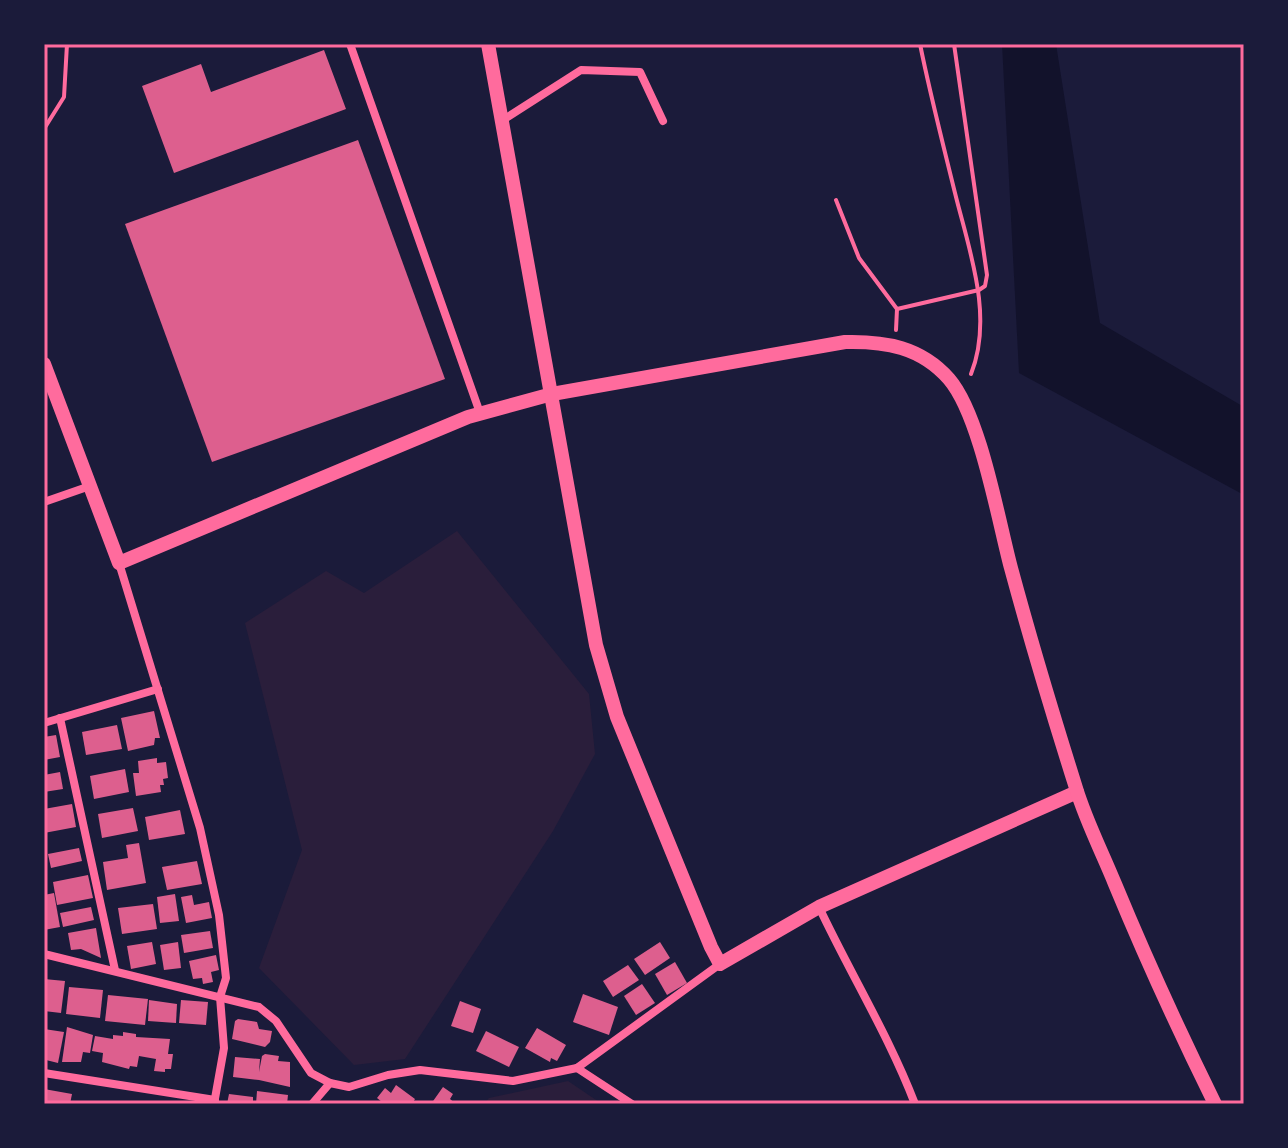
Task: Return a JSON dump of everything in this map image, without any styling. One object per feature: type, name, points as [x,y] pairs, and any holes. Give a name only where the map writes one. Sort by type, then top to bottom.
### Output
[{"type":"street","points":[[350,44],[480,413]]},
{"type":"street","points":[[488,44],[596,645],[617,717],[720,964]]},
{"type":"street","points":[[503,120],[581,70],[640,72],[663,121]]},
{"type":"street","points":[[119,563],[480,413],[552,394],[845,342],[892,344],[926,359],[949,379],[962,399],[974,428],[1077,792],[1161,996],[1215,1104]]},
{"type":"street","points":[[44,364],[119,563],[200,828],[219,915],[226,978],[220,997],[224,1048],[214,1102],[44,1073]]},
{"type":"street","points":[[44,502],[90,486]]},
{"type":"street","points":[[44,723],[158,689]]},
{"type":"street","points":[[60,718],[115,970]]},
{"type":"street","points":[[44,954],[259,1007],[276,1021],[311,1073],[330,1083],[349,1087],[388,1075],[420,1070],[513,1081],[577,1068],[720,964],[819,907],[1077,792]]},
{"type":"street","points":[[819,907],[901,1068],[915,1104]]},
{"type":"street","points":[[577,1068],[632,1104]]},
{"type":"street","points":[[312,1104],[330,1083]]},
{"type":"path","points":[[44,129],[64,97],[67,44]]},
{"type":"path","points":[[920,44],[979,290],[980,334],[977,361],[971,374]]},
{"type":"path","points":[[897,309],[985,286],[987,275],[954,44]]},
{"type":"path","points":[[836,200],[859,258],[897,309],[892,344]]},
{"type":"shaded area","points":[[1002,44],[1056,44],[1100,323],[1244,407],[1244,495],[1019,373]]},
{"type":"shaded area","points":[[457,531],[589,694],[595,754],[553,831],[405,1059],[354,1065],[259,968],[302,850],[245,623],[326,571],[364,593]]},
{"type":"shaded area","points":[[568,1081],[602,1104],[484,1104],[489,1098]]},
{"type":"building","points":[[324,50],[346,109],[174,173],[142,86],[201,64],[211,92]]},
{"type":"building","points":[[358,140],[445,379],[212,462],[125,224]]},
{"type":"building","points":[[154,711],[160,738],[155,738],[154,745],[128,751],[121,718]]},
{"type":"building","points":[[117,725],[122,749],[86,755],[82,732]]},
{"type":"building","points":[[56,735],[60,757],[44,760],[44,737]]},
{"type":"building","points":[[157,758],[157,763],[166,762],[168,778],[163,779],[164,785],[160,785],[161,792],[136,796],[133,773],[139,773],[138,761]]},
{"type":"building","points":[[125,769],[129,792],[94,799],[90,776]]},
{"type":"building","points":[[60,772],[63,789],[44,792],[44,775]]},
{"type":"building","points":[[72,804],[76,827],[44,833],[44,809]]},
{"type":"building","points":[[133,808],[138,831],[102,838],[98,814]]},
{"type":"building","points":[[180,810],[185,834],[149,840],[145,817]]},
{"type":"building","points":[[139,843],[146,883],[107,890],[103,862],[128,858],[126,845]]},
{"type":"building","points":[[79,848],[82,861],[51,868],[48,854]]},
{"type":"building","points":[[197,861],[202,884],[167,890],[162,867]]},
{"type":"building","points":[[88,875],[93,898],[57,905],[53,882]]},
{"type":"building","points":[[54,893],[60,927],[44,930],[44,895]]},
{"type":"building","points":[[175,894],[179,921],[160,923],[157,897]]},
{"type":"building","points":[[192,895],[194,905],[209,902],[212,918],[186,923],[181,897]]},
{"type":"building","points":[[153,904],[157,929],[122,934],[118,908]]},
{"type":"building","points":[[91,907],[94,920],[63,927],[60,913]]},
{"type":"building","points":[[96,928],[101,958],[81,949],[71,950],[68,933]]},
{"type":"building","points":[[210,931],[213,948],[184,953],[181,935]]},
{"type":"building","points":[[152,942],[156,964],[131,969],[127,946]]},
{"type":"building","points":[[178,942],[181,968],[164,970],[160,945]]},
{"type":"building","points":[[660,942],[670,958],[645,975],[634,959]]},
{"type":"building","points":[[216,955],[219,970],[211,972],[213,982],[203,984],[202,978],[193,979],[189,961]]},
{"type":"building","points":[[675,962],[687,983],[667,995],[655,974]]},
{"type":"building","points":[[628,965],[639,980],[613,997],[603,981]]},
{"type":"building","points":[[44,979],[65,981],[61,1013],[44,1011]]},
{"type":"building","points":[[642,984],[655,1003],[636,1015],[624,996]]},
{"type":"building","points":[[69,987],[103,990],[100,1018],[66,1014]]},
{"type":"building","points":[[583,994],[618,1007],[609,1035],[573,1022]]},
{"type":"building","points":[[108,995],[148,999],[145,1025],[105,1021]]},
{"type":"building","points":[[149,1000],[177,1004],[176,1023],[148,1021]]},
{"type":"building","points":[[181,1000],[208,1002],[206,1025],[179,1023]]},
{"type":"building","points":[[460,1001],[481,1009],[473,1033],[451,1026]]},
{"type":"building","points":[[238,1019],[257,1022],[259,1029],[272,1031],[270,1042],[265,1047],[232,1039]]},
{"type":"building","points":[[67,1027],[93,1035],[90,1053],[83,1052],[81,1062],[62,1062]]},
{"type":"building","points":[[537,1028],[566,1045],[557,1061],[551,1058],[550,1062],[525,1048]]},
{"type":"building","points":[[44,1029],[64,1032],[58,1063],[46,1060]]},
{"type":"building","points":[[486,1031],[519,1047],[509,1067],[476,1051]]},
{"type":"building","points":[[123,1032],[136,1034],[136,1037],[170,1039],[168,1054],[173,1054],[171,1069],[154,1071],[156,1059],[139,1056],[137,1067],[130,1066],[129,1069],[102,1062],[103,1053],[92,1051],[95,1036],[113,1039],[113,1035],[123,1036]]},
{"type":"building","points":[[265,1054],[279,1056],[278,1061],[290,1062],[290,1087],[233,1077],[235,1057],[260,1059],[259,1072]]},
{"type":"building","points":[[396,1085],[415,1099],[412,1104],[380,1104],[382,1102],[377,1098],[385,1088],[391,1093]]},
{"type":"building","points":[[443,1087],[453,1094],[450,1099],[456,1104],[431,1104]]},
{"type":"building","points":[[44,1089],[72,1094],[70,1104],[44,1104]]},
{"type":"building","points":[[257,1091],[288,1095],[287,1104],[256,1104]]},
{"type":"building","points":[[229,1094],[253,1097],[253,1104],[227,1104]]}]
